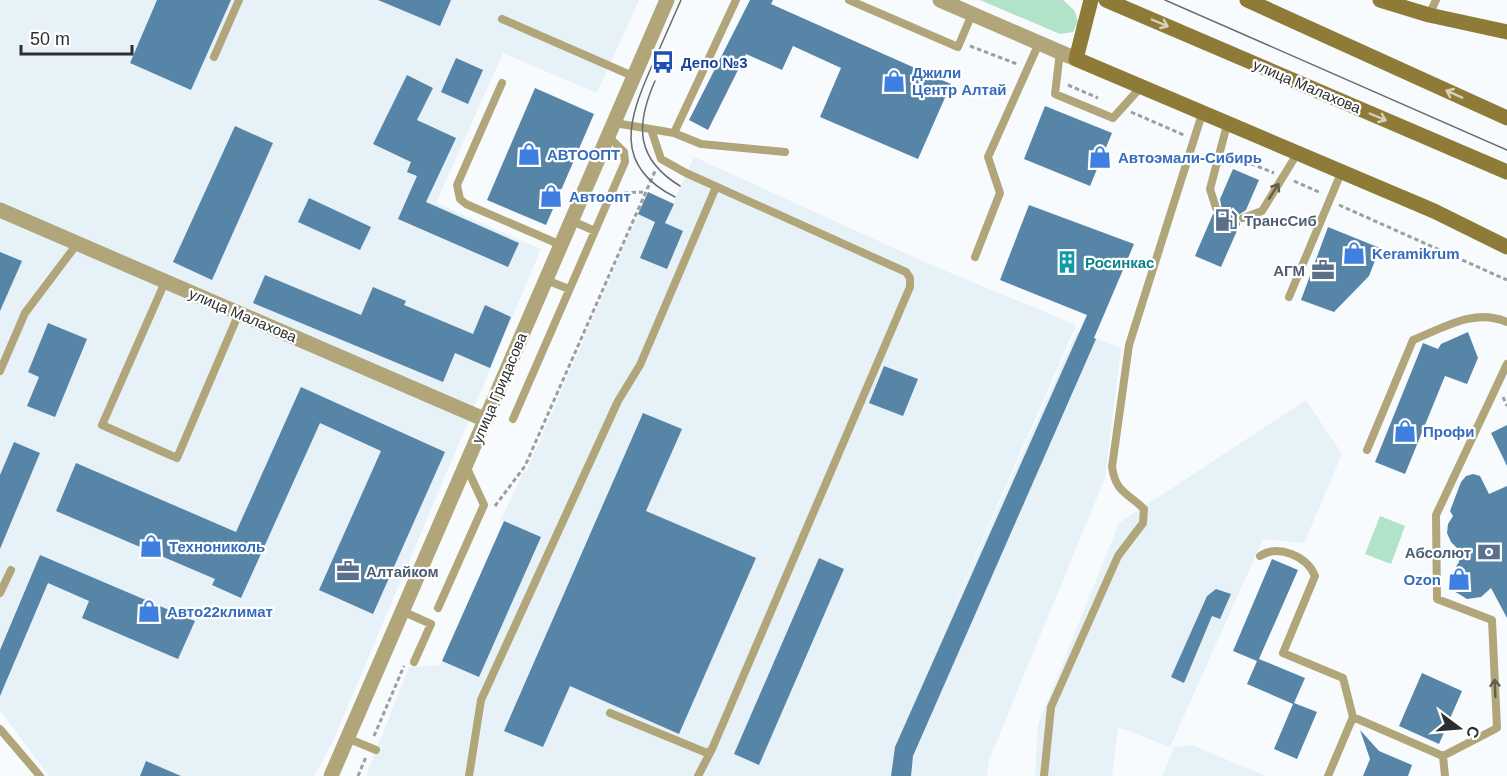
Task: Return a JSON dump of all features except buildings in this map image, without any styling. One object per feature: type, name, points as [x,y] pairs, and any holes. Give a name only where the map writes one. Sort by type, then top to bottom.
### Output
[{"type":"main road","points":[[1091,0],[1076,59],[1434,211],[1507,247]]},
{"type":"main road","name":"улица Малахова","points":[[1106,0],[1507,172]]},
{"type":"main road","points":[[1246,0],[1507,118]]},
{"type":"main road","points":[[1380,0],[1429,15],[1507,32]]},
{"type":"street","name":"улица Гридасова","points":[[331,776],[667,0]]},
{"type":"street","points":[[940,0],[1076,59]]},
{"type":"street","name":"улица Малахова","points":[[0,210],[486,420]]},
{"type":"lane","points":[[214,57],[239,0]]},
{"type":"lane","points":[[674,133],[736,0]]},
{"type":"lane","points":[[849,0],[958,47],[972,14]]},
{"type":"lane","points":[[1429,15],[1436,0]]},
{"type":"lane","points":[[502,19],[635,76]]},
{"type":"lane","points":[[975,257],[1000,193],[988,158],[1039,43]]},
{"type":"lane","points":[[1060,52],[1055,94],[1113,118],[1140,88]]},
{"type":"lane","points":[[502,83],[457,185],[457,192],[466,204],[561,245]]},
{"type":"lane","points":[[1044,776],[1051,706],[1118,556],[1143,523],[1144,509],[1123,493],[1114,482],[1112,467],[1129,345],[1202,114]]},
{"type":"lane","points":[[1216,208],[1210,189],[1227,125]]},
{"type":"lane","points":[[651,129],[661,159],[716,187],[906,272],[910,278],[910,287],[712,749],[698,776]]},
{"type":"lane","points":[[513,419],[625,162],[624,152],[612,130],[651,129],[674,133],[701,144],[785,152]]},
{"type":"lane","points":[[1243,218],[1262,211],[1297,154]]},
{"type":"lane","points":[[1289,297],[1341,173]]},
{"type":"lane","points":[[469,776],[481,700],[618,401],[640,365],[716,187]]},
{"type":"lane","points":[[572,221],[595,231]]},
{"type":"lane","points":[[0,371],[25,313],[78,244]]},
{"type":"lane","points":[[546,280],[569,289]]},
{"type":"lane","points":[[165,282],[102,425],[177,458],[239,314]]},
{"type":"lane","points":[[1367,450],[1413,340],[1475,315],[1493,316],[1507,322]]},
{"type":"lane","points":[[1443,756],[1497,728],[1492,620],[1437,599],[1436,515],[1506,370]]},
{"type":"lane","points":[[438,608],[484,505],[466,466]]},
{"type":"lane","points":[[1260,556],[1270,550],[1278,550],[1304,560],[1315,576],[1283,653],[1343,678],[1353,717],[1328,776]]},
{"type":"lane","points":[[0,593],[10,570]]},
{"type":"lane","points":[[402,611],[431,624],[414,662]]},
{"type":"lane","points":[[610,714],[689,747],[707,753],[712,749]]},
{"type":"lane","points":[[1353,717],[1443,756]]},
{"type":"lane","points":[[0,729],[40,776]]},
{"type":"lane","points":[[347,738],[373,748]]},
{"type":"lane","points":[[1443,756],[1445,776]]},
{"type":"path","points":[[960,42],[1028,68]]},
{"type":"path","points":[[1057,80],[1193,139]]},
{"type":"path","points":[[1220,150],[1322,193],[1322,197],[1507,280]]},
{"type":"path","points":[[479,517],[492,509],[525,466],[644,192],[661,159]]},
{"type":"path","points":[[358,776],[373,748],[403,666],[414,662]]},
{"type":"shaded area","points":[[0,0],[639,0],[597,93],[503,53],[436,203],[541,249],[333,741],[314,776],[49,776],[0,710]]},
{"type":"shaded area","points":[[694,157],[929,264],[1076,325],[931,657],[1077,331],[1121,348],[1105,478],[989,760],[987,776],[366,776],[409,667],[440,665],[504,521],[501,520],[522,474],[527,470],[648,192],[673,203]]},
{"type":"shaded area","points":[[1306,400],[1342,454],[1304,543],[1263,539],[1170,747],[1118,727],[1112,776],[1035,776],[1038,725],[1119,523]]},
{"type":"shaded area","points":[[1192,745],[1266,776],[1162,776],[1174,747]]},
{"type":"green space","points":[[980,0],[1063,0],[1075,11],[1078,22],[1073,32],[1060,34]]},
{"type":"green space","points":[[1380,516],[1405,526],[1391,564],[1365,554]]},
{"type":"tram line","points":[[675,197],[655,185],[642,171],[634,156],[631,140],[636,106],[681,0]]},
{"type":"tram line","points":[[1165,0],[1507,150]]},
{"type":"tram line","points":[[655,81],[644,113],[643,127],[647,153],[665,176],[680,186]]},
{"type":"place","name":"Депо №3","points":[[663,62]]},
{"type":"place","name":"Джили Центр Алтай","points":[[894,81]]},
{"type":"place","name":"АВТООПТ","points":[[529,154]]},
{"type":"place","name":"Автоэмали-Сибирь","points":[[1100,157]]},
{"type":"place","name":"Автоопт","points":[[551,196]]},
{"type":"place","name":"ТрансСиб","points":[[1226,220]]},
{"type":"place","name":"Keramikrum","points":[[1354,253]]},
{"type":"place","name":"Росинкас","points":[[1067,262]]},
{"type":"place","name":"АГМ","points":[[1323,270]]},
{"type":"place","name":"Профи","points":[[1405,431]]},
{"type":"place","name":"Технониколь","points":[[151,546]]},
{"type":"place","name":"Абсолют","points":[[1489,552]]},
{"type":"place","name":"Алтайком","points":[[348,571]]},
{"type":"place","name":"Ozon","points":[[1459,579]]},
{"type":"place","name":"Авто22климат","points":[[149,611]]}]
